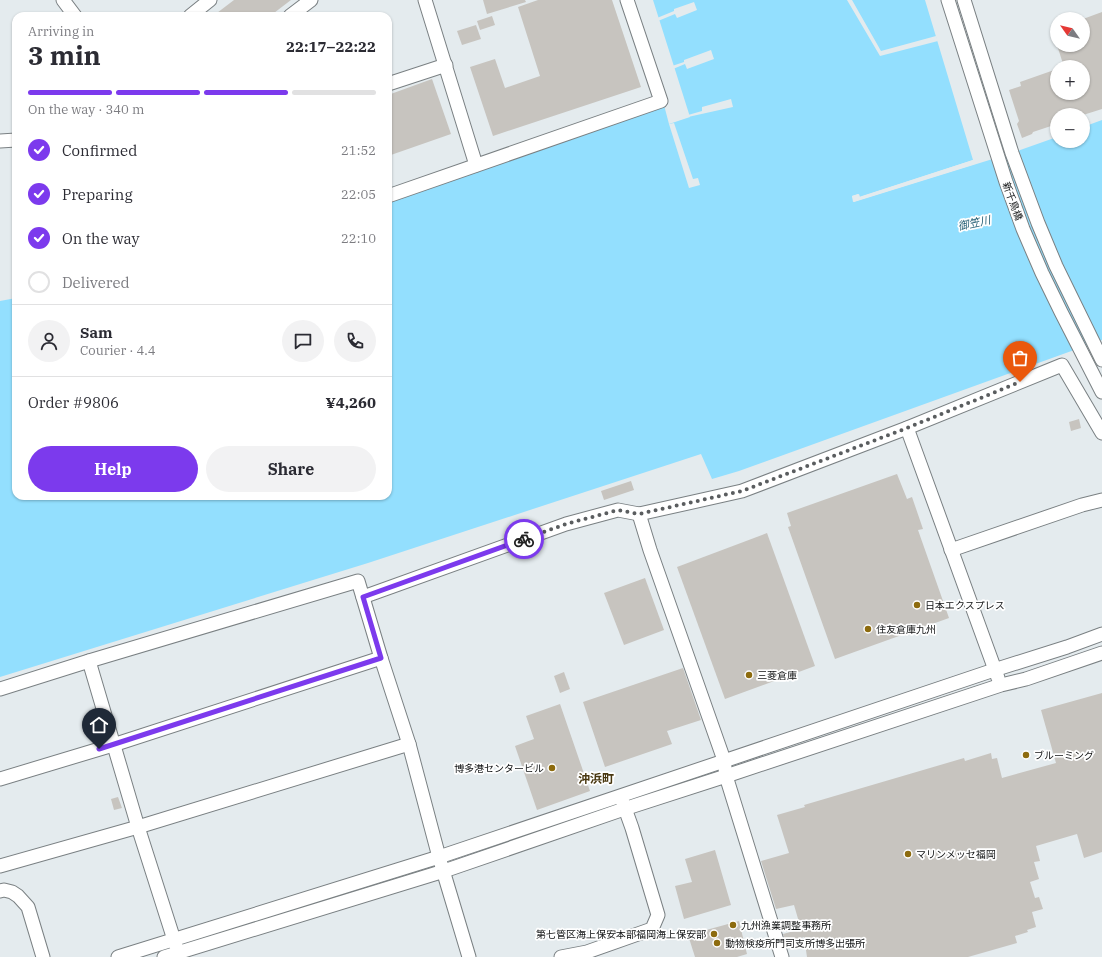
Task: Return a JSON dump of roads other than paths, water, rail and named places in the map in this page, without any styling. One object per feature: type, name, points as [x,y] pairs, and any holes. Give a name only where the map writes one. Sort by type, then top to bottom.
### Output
[{"type":"street","points":[[63,0],[72,12]]},
{"type":"street","points":[[195,12],[210,0]]},
{"type":"street","points":[[295,12],[311,0]]},
{"type":"street","points":[[425,0],[476,165]]},
{"type":"street","points":[[392,195],[661,101],[627,0]]},
{"type":"street","name":"新千鳥橋","points":[[948,0],[1000,163],[1023,229],[1060,312],[1102,392]]},
{"type":"street","name":"新千鳥橋","points":[[964,0],[1012,153],[1035,217],[1056,266],[1102,360]]},
{"type":"street","points":[[392,83],[446,65]]},
{"type":"street","points":[[0,141],[12,140]]},
{"type":"street","points":[[363,597],[566,524],[618,510],[639,514],[742,491],[907,428],[1062,365],[1102,433]]},
{"type":"street","points":[[907,428],[994,670],[1001,685]]},
{"type":"street","points":[[951,550],[1082,505],[1102,500]]},
{"type":"street","points":[[639,514],[650,550],[724,760],[726,776],[782,957]]},
{"type":"street","points":[[0,689],[358,581],[409,744],[439,857],[468,957]]},
{"type":"street","points":[[118,957],[439,857],[1102,634]]},
{"type":"street","points":[[164,957],[444,871],[624,809],[1102,653]]},
{"type":"street","points":[[0,779],[113,745],[381,658]]},
{"type":"street","points":[[89,661],[138,827],[178,952]]},
{"type":"street","points":[[0,866],[138,827],[409,744]]},
{"type":"street","points":[[561,957],[588,954],[652,929],[658,915],[632,828],[624,809],[621,795]]},
{"type":"street","points":[[0,891],[4,890],[12,892],[28,907],[44,957]]},
{"type":"water","name":"御笠川","points":[[653,0],[925,0],[973,160],[859,197],[858,194],[852,196],[854,202],[1012,153],[1050,139],[1050,148],[1090,148],[1090,124],[1102,120],[1102,340],[739,471],[712,479],[701,454],[368,563],[0,677],[0,301],[12,299],[12,500],[392,500],[392,202],[508,159],[664,105],[669,124],[690,117]]},
{"type":"place","name":"日本エクスプレス","points":[[917,605]]},
{"type":"place","name":"住友倉庫九州","points":[[868,629]]},
{"type":"place","name":"三菱倉庫","points":[[749,675]]},
{"type":"place","name":"ブルーミング","points":[[1026,755]]},
{"type":"place","name":"博多港センタービル","points":[[552,768]]},
{"type":"place","name":"マリンメッセ福岡","points":[[908,854]]},
{"type":"place","name":"九州漁業調整事務所","points":[[733,925]]},
{"type":"place","name":"第七管区海上保安本部福岡海上保安部","points":[[714,934]]},
{"type":"place","name":"動物検疫所門司支所博多出張所","points":[[717,943]]},
{"type":"district","name":"沖浜町","points":[[596,779]]}]
